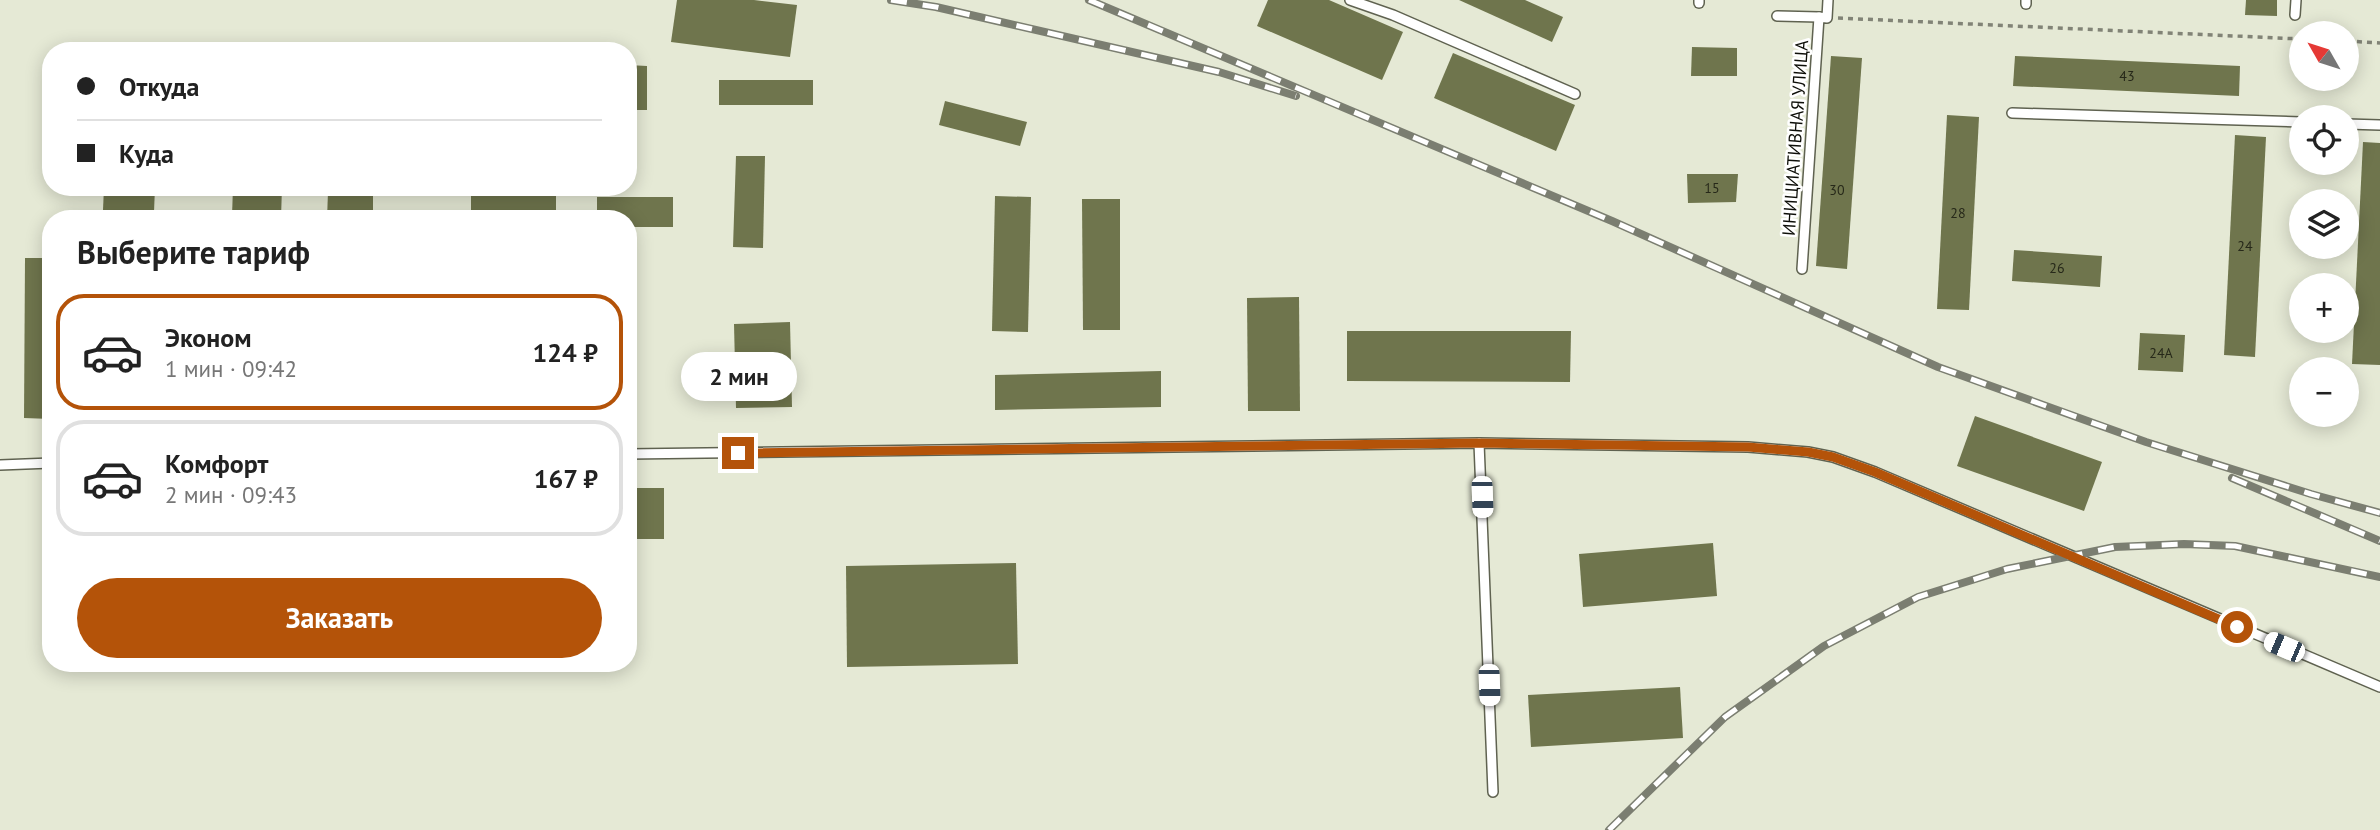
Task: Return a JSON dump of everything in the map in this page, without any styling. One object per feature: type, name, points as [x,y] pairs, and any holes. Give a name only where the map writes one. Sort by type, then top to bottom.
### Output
[{"type":"lane","points":[[1350,0],[1393,15],[1575,94]]},
{"type":"lane","name":"ИНИЦИАТИВНАЯ УЛИЦА","points":[[1802,270],[1823,18],[1828,0]]},
{"type":"lane","points":[[2295,15],[2296,0]]},
{"type":"lane","points":[[1777,16],[1823,18]]},
{"type":"lane","points":[[2012,113],[2289,122]]},
{"type":"lane","points":[[2359,124],[2380,125]]},
{"type":"lane","points":[[637,454],[1479,443],[1758,448],[1808,452],[1833,457],[1875,472],[2380,687]]},
{"type":"lane","points":[[1479,443],[1493,792]]},
{"type":"lane","points":[[0,465],[42,463]]},
{"type":"path","points":[[1823,18],[2289,38]]},
{"type":"path","points":[[2359,42],[2380,43]]},
{"type":"building","points":[[677,0],[754,0],[797,5],[790,57],[671,42]]},
{"type":"building","points":[[1268,0],[1329,0],[1403,32],[1382,80],[1257,26]]},
{"type":"building","points":[[1459,0],[1525,0],[1563,17],[1552,42]]},
{"type":"building","points":[[2246,0],[2277,0],[2277,16],[2245,15]]},
{"type":"building","points":[[1692,47],[1737,48],[1737,76],[1691,76]]},
{"type":"building","points":[[1453,53],[1575,105],[1556,151],[1434,98]]},
{"type":"building","points":[[1831,56],[1862,58],[1847,269],[1816,266]]},
{"type":"building","points":[[2015,56],[2240,66],[2239,96],[2013,86]]},
{"type":"building","points":[[637,65],[647,66],[647,110],[637,110]]},
{"type":"building","points":[[719,80],[813,80],[813,105],[719,105]]},
{"type":"building","points":[[945,101],[1027,122],[1020,146],[939,125]]},
{"type":"building","points":[[1947,115],[1979,117],[1969,310],[1937,309]]},
{"type":"building","points":[[2235,135],[2266,137],[2255,357],[2224,355]]},
{"type":"building","points":[[2363,142],[2380,143],[2380,365],[2359,364],[2359,357],[2352,357],[2353,343],[2359,343],[2359,273],[2357,273]]},
{"type":"building","points":[[736,156],[765,156],[763,248],[733,247]]},
{"type":"building","points":[[1687,174],[1738,174],[1736,202],[1688,203]]},
{"type":"building","points":[[104,196],[155,196],[154,210],[103,210]]},
{"type":"building","points":[[233,196],[282,196],[281,210],[232,210]]},
{"type":"building","points":[[328,196],[373,196],[373,210],[327,210]]},
{"type":"building","points":[[471,196],[556,196],[556,210],[471,210]]},
{"type":"building","points":[[995,196],[1031,197],[1028,332],[992,331]]},
{"type":"building","points":[[597,197],[673,197],[673,227],[637,227],[637,210],[597,210]]},
{"type":"building","points":[[1082,199],[1120,199],[1120,330],[1083,330]]},
{"type":"building","points":[[2014,250],[2102,256],[2100,287],[2012,281]]},
{"type":"building","points":[[25,258],[42,258],[42,419],[24,418]]},
{"type":"building","points":[[1299,297],[1300,411],[1248,411],[1247,298]]},
{"type":"building","points":[[790,322],[792,407],[736,408],[734,324]]},
{"type":"building","points":[[1347,331],[1571,331],[1570,382],[1347,381]]},
{"type":"building","points":[[2140,333],[2185,335],[2183,372],[2138,370]]},
{"type":"building","points":[[1161,371],[1161,407],[995,410],[995,375]]},
{"type":"building","points":[[1975,416],[2102,462],[2084,511],[1957,466]]},
{"type":"building","points":[[637,488],[664,488],[664,539],[637,539]]},
{"type":"building","points":[[1713,543],[1717,596],[1583,607],[1579,554]]},
{"type":"building","points":[[1016,563],[1018,664],[847,667],[846,566]]},
{"type":"building","points":[[1680,687],[1683,738],[1531,747],[1528,695]]},
{"type":"railway","points":[[891,0],[936,7],[1219,72],[1296,96]]},
{"type":"railway","points":[[1089,0],[1612,221],[1938,367],[2146,442],[2380,513]]},
{"type":"railway","points":[[2232,478],[2380,541]]},
{"type":"railway","points":[[1609,830],[1725,717],[1824,646],[1918,597],[2007,569],[2115,547],[2184,544],[2235,546],[2380,577]]},
{"type":"route","points":[[738,453],[1479,443],[1748,447],[1808,452],[1833,457],[1875,472],[2237,627]]}]
